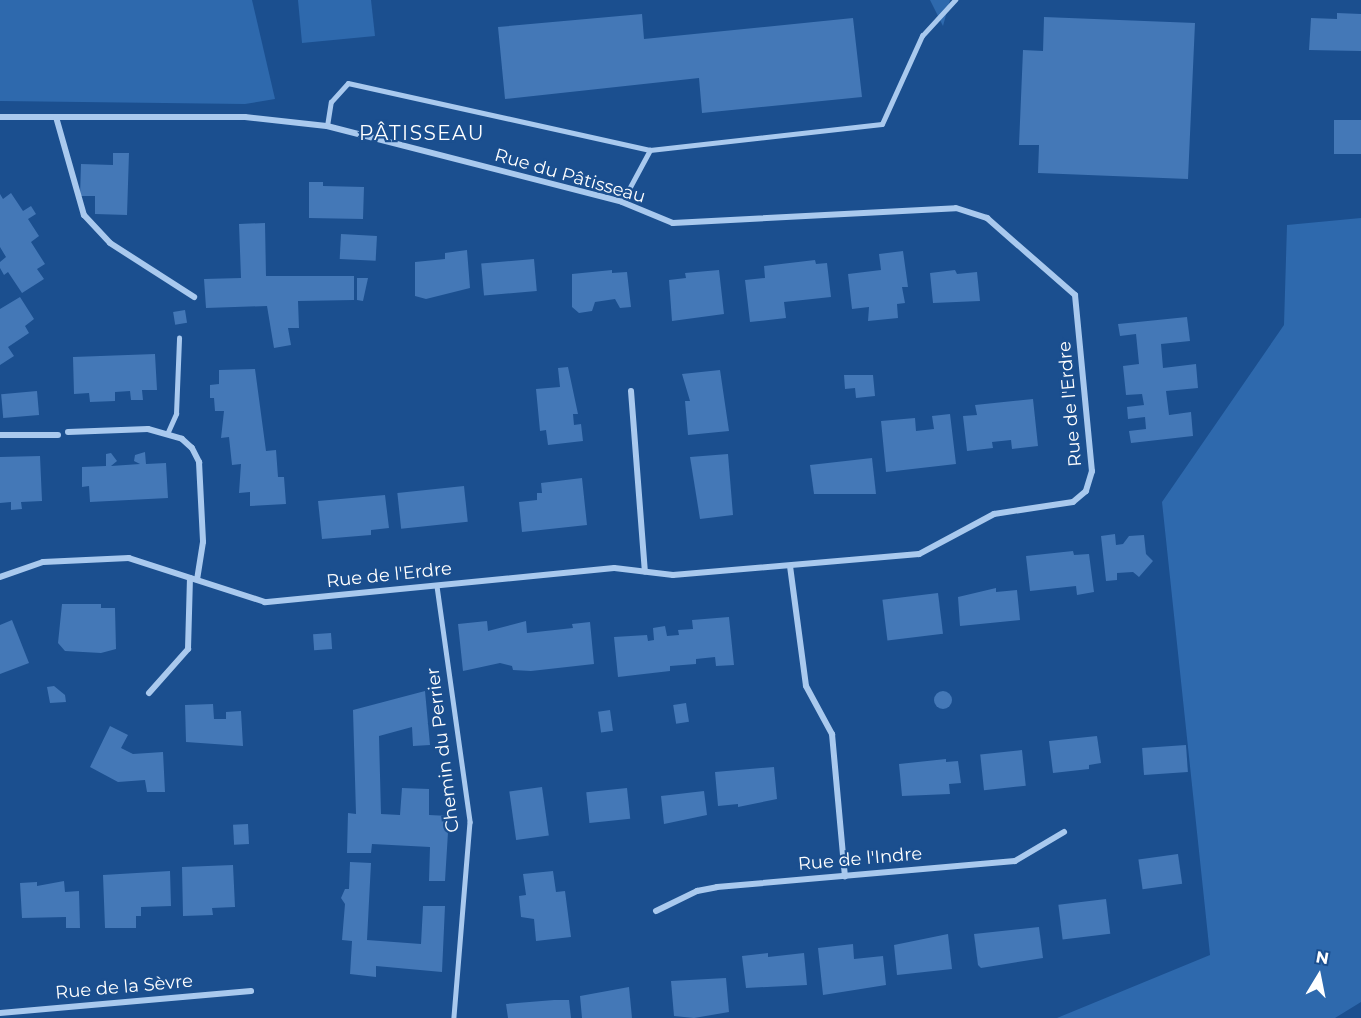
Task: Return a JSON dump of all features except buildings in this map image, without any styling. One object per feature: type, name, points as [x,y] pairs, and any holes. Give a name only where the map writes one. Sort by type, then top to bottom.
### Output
[{"type":"street","name":"Rue du Pâtisseau","points":[[0,117],[245,117],[327,126],[622,202],[673,223],[883,209]]},
{"type":"street","points":[[57,117],[84,215],[110,243],[194,297]]},
{"type":"street","name":"Rue de l'Erdre","points":[[0,577],[43,562],[129,558],[265,602],[614,568],[673,575],[918,554],[994,514],[1073,502],[1086,491],[1092,471],[1075,295],[987,218],[956,208],[883,209]]},
{"type":"street","points":[[632,391],[645,571]]},
{"type":"street","points":[[68,432],[148,429],[168,432],[182,439],[199,462],[203,542],[194,579],[188,649],[150,693]]},
{"type":"street","points":[[0,435],[58,435]]},
{"type":"street","points":[[790,566],[806,686],[832,734],[845,876]]},
{"type":"street","name":"Rue de l'Indre","points":[[656,911],[697,891],[717,887],[1015,861],[1064,832]]},
{"type":"street","name":"Rue de la Sèvre","points":[[0,1013],[251,991]]},
{"type":"lane","points":[[327,126],[331,102],[348,83],[650,150],[882,124],[922,36],[955,0]]},
{"type":"lane","points":[[622,202],[650,150]]},
{"type":"lane","points":[[168,432],[176,414],[179,338]]},
{"type":"lane","name":"Chemin du Perrier","points":[[437,586],[470,822],[454,1018]]},
{"type":"shaded area","points":[[0,0],[252,0],[275,99],[245,104],[0,101]]},
{"type":"shaded area","points":[[298,0],[371,0],[375,36],[302,43]]},
{"type":"shaded area","points":[[930,0],[950,0],[943,26]]},
{"type":"shaded area","points":[[1361,218],[1361,1002],[1335,1018],[1057,1018],[1210,955],[1162,502],[1284,325],[1287,225]]},
{"type":"district","name":"PÂTISSEAU","points":[[422,133]]}]
